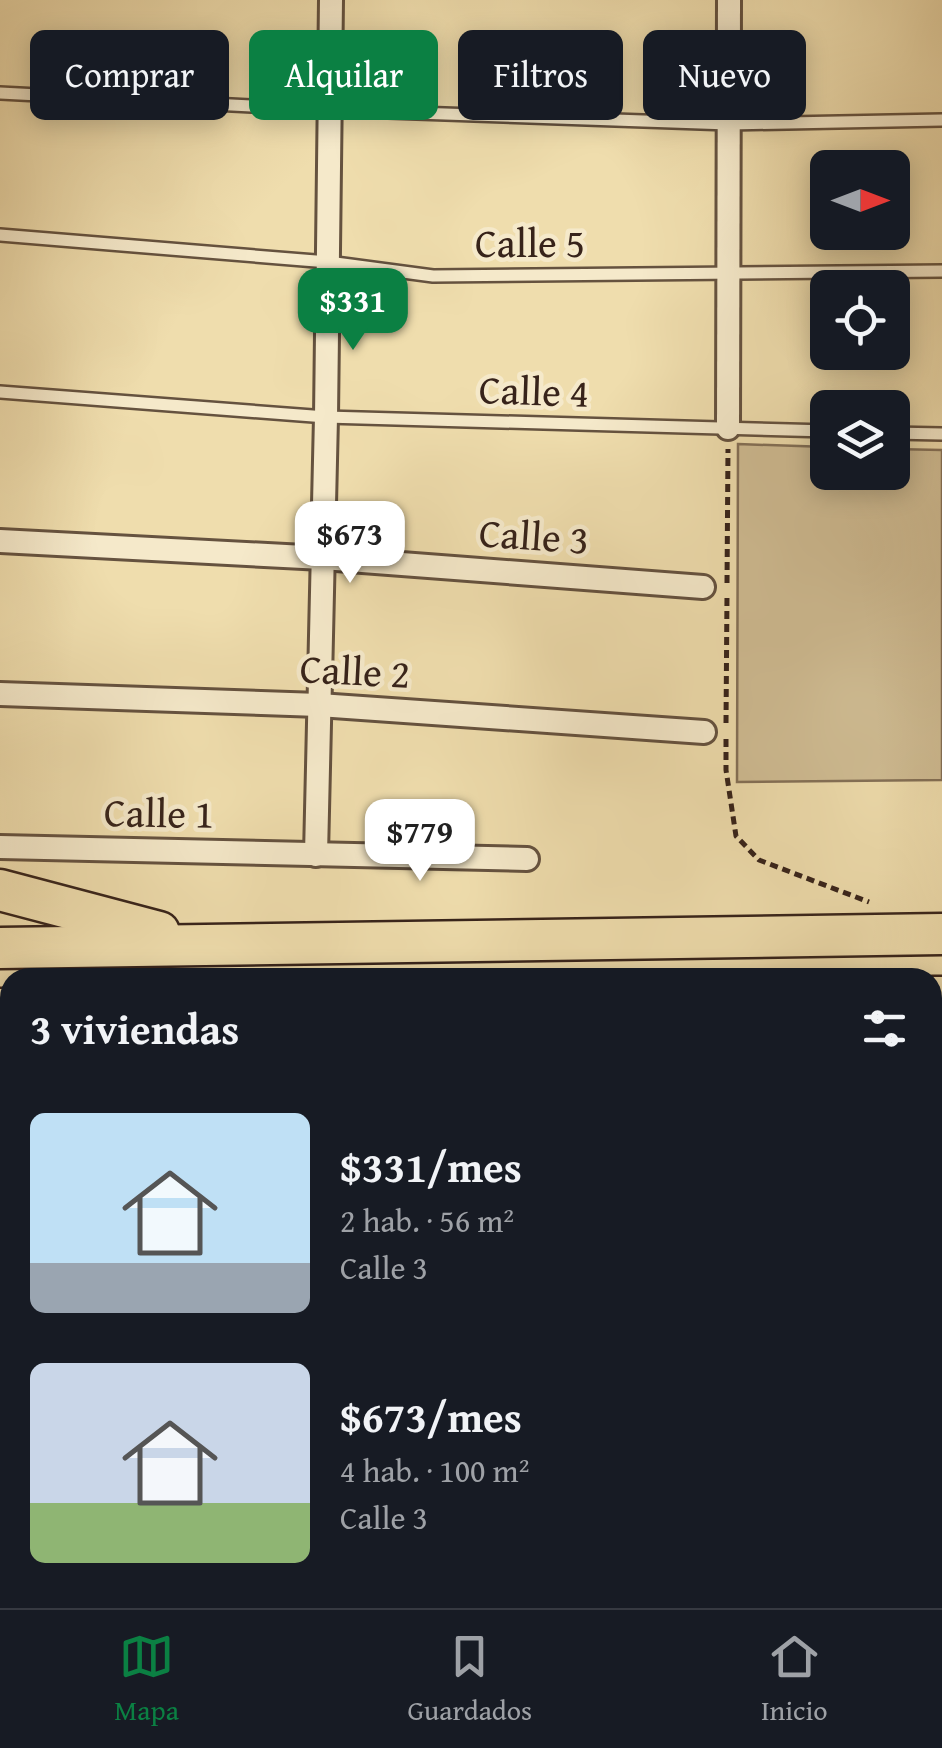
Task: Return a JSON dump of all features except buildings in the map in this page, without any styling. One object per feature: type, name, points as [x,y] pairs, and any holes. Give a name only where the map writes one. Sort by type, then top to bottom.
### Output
[{"type":"highway","points":[[0,890],[212,945]]},
{"type":"highway","points":[[0,948],[942,934]]},
{"type":"street","points":[[331,0],[331,30]]},
{"type":"street","points":[[728,428],[729,0]]},
{"type":"street","points":[[316,855],[330,120]]},
{"type":"street","name":"Calle 3","points":[[0,541],[323,558],[703,586]]},
{"type":"street","name":"Calle 2","points":[[0,694],[319,705],[704,732]]},
{"type":"street","name":"Calle 1","points":[[0,846],[527,860]]},
{"type":"lane","points":[[0,93],[249,106]]},
{"type":"lane","points":[[438,114],[728,124],[942,120]]},
{"type":"lane","name":"Calle 5","points":[[0,235],[328,262],[433,276],[942,272]]},
{"type":"lane","name":"Calle 4","points":[[0,392],[326,417],[810,430]]},
{"type":"lane","points":[[910,433],[942,434]]},
{"type":"path","points":[[728,428],[726,770],[736,836],[759,860],[869,902]]},
{"type":"shaded area","points":[[738,444],[810,446],[810,490],[910,490],[910,449],[942,450],[942,780],[737,782]]}]
